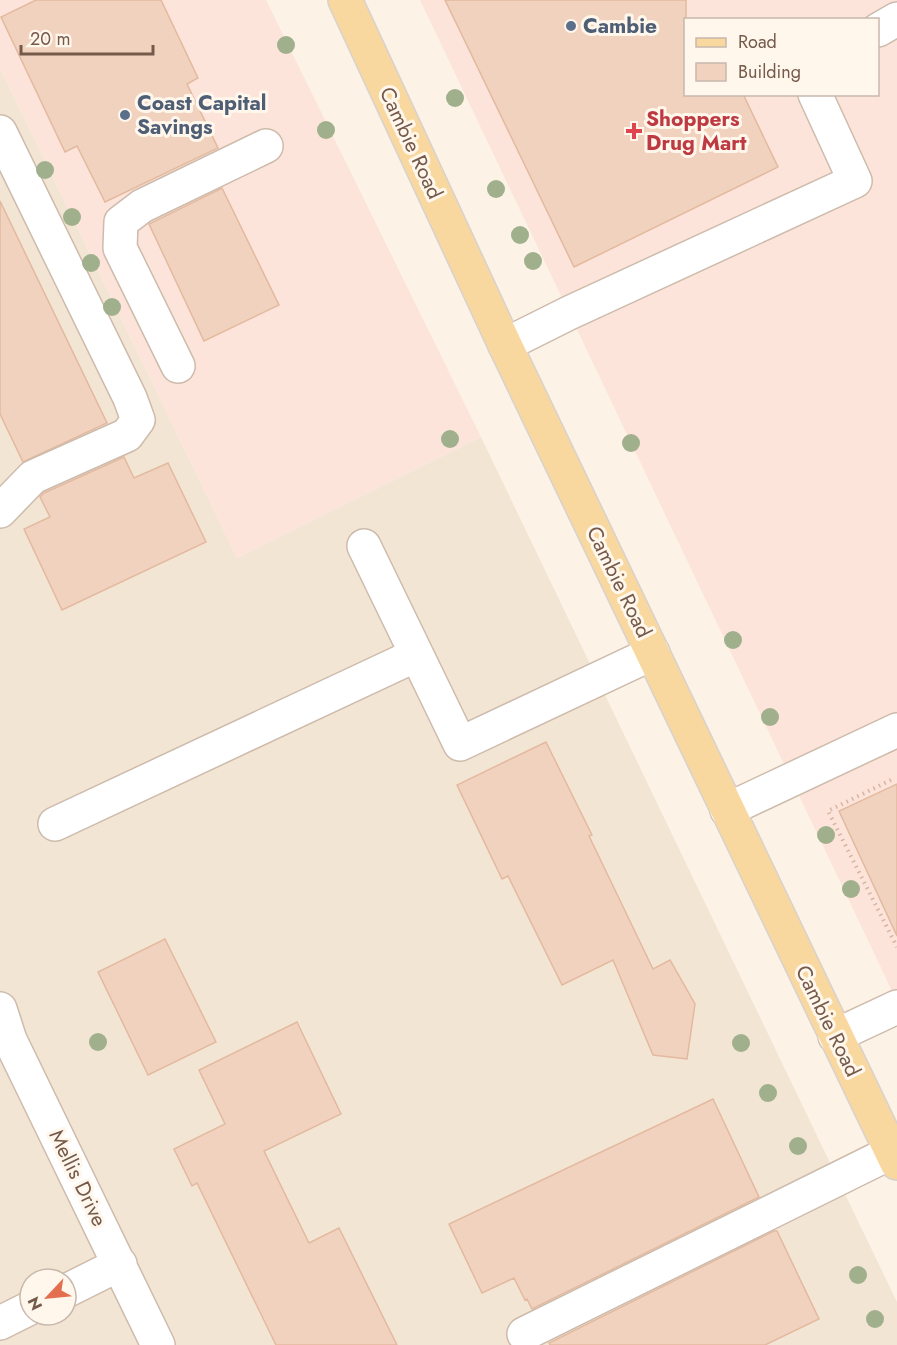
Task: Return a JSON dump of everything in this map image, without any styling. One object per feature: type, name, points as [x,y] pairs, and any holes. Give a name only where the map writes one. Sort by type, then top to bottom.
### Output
[{"type":"main road","name":"Cambie Road","points":[[345,0],[652,653],[894,1157]]},
{"type":"street","points":[[879,29],[897,19]]},
{"type":"street","points":[[506,345],[855,181],[816,96]]},
{"type":"street","points":[[0,132],[130,398],[138,420],[127,435],[33,477],[0,511]]},
{"type":"street","points":[[178,366],[120,248],[121,222],[142,206],[266,146]]},
{"type":"street","points":[[363,546],[460,744],[652,653]]},
{"type":"street","points":[[55,824],[416,655]]},
{"type":"street","points":[[727,810],[897,730]]},
{"type":"street","points":[[835,1036],[897,1007]]},
{"type":"street","name":"Mellis Drive","points":[[0,1009],[10,1040],[158,1345]]},
{"type":"street","points":[[525,1334],[894,1157]]},
{"type":"street","points":[[78,1285],[120,1264]]},
{"type":"street","points":[[0,1323],[18,1314]]},
{"type":"path","points":[[897,777],[828,811],[897,947]]},
{"type":"shaded area","points":[[0,0],[266,0],[481,437],[237,558],[0,68]]},
{"type":"shaded area","points":[[420,0],[897,0],[897,1002]]},
{"type":"shaded area","points":[[0,68],[237,558],[481,437],[897,1302],[897,1345],[0,1345]]},
{"type":"building","name":"Coast Capital Savings","points":[[36,0],[161,0],[198,78],[187,84],[218,148],[105,202],[77,146],[65,152],[1,17]]},
{"type":"building","name":"Shoppers Drug Mart","points":[[445,0],[686,0],[684,96],[744,96],[778,167],[574,267]]},
{"type":"building","points":[[222,188],[279,305],[204,341],[149,224]]},
{"type":"building","points":[[0,201],[107,423],[23,462],[0,414]]},
{"type":"building","points":[[124,457],[134,478],[168,463],[206,542],[62,610],[24,529],[50,517],[40,497],[44,493]]},
{"type":"building","points":[[546,742],[592,835],[589,836],[653,969],[670,960],[695,1004],[687,1059],[653,1055],[613,960],[562,985],[508,876],[502,879],[457,785]]},
{"type":"building","points":[[897,784],[897,936],[839,811]]},
{"type":"building","points":[[165,939],[216,1042],[148,1075],[98,972]]},
{"type":"building","points":[[297,1022],[341,1114],[264,1151],[309,1243],[339,1228],[397,1345],[276,1345],[197,1183],[192,1186],[174,1149],[225,1124],[199,1070]]},
{"type":"building","points":[[713,1099],[759,1197],[532,1309],[514,1278],[482,1293],[449,1224]]},
{"type":"building","points":[[777,1231],[819,1319],[765,1345],[550,1345],[549,1343]]},
{"type":"place","name":"Cambie","points":[[571,26]]},
{"type":"place","name":"Coast Capital Savings","points":[[125,115]]},
{"type":"place","name":"Shoppers Drug Mart","points":[[634,131]]}]
